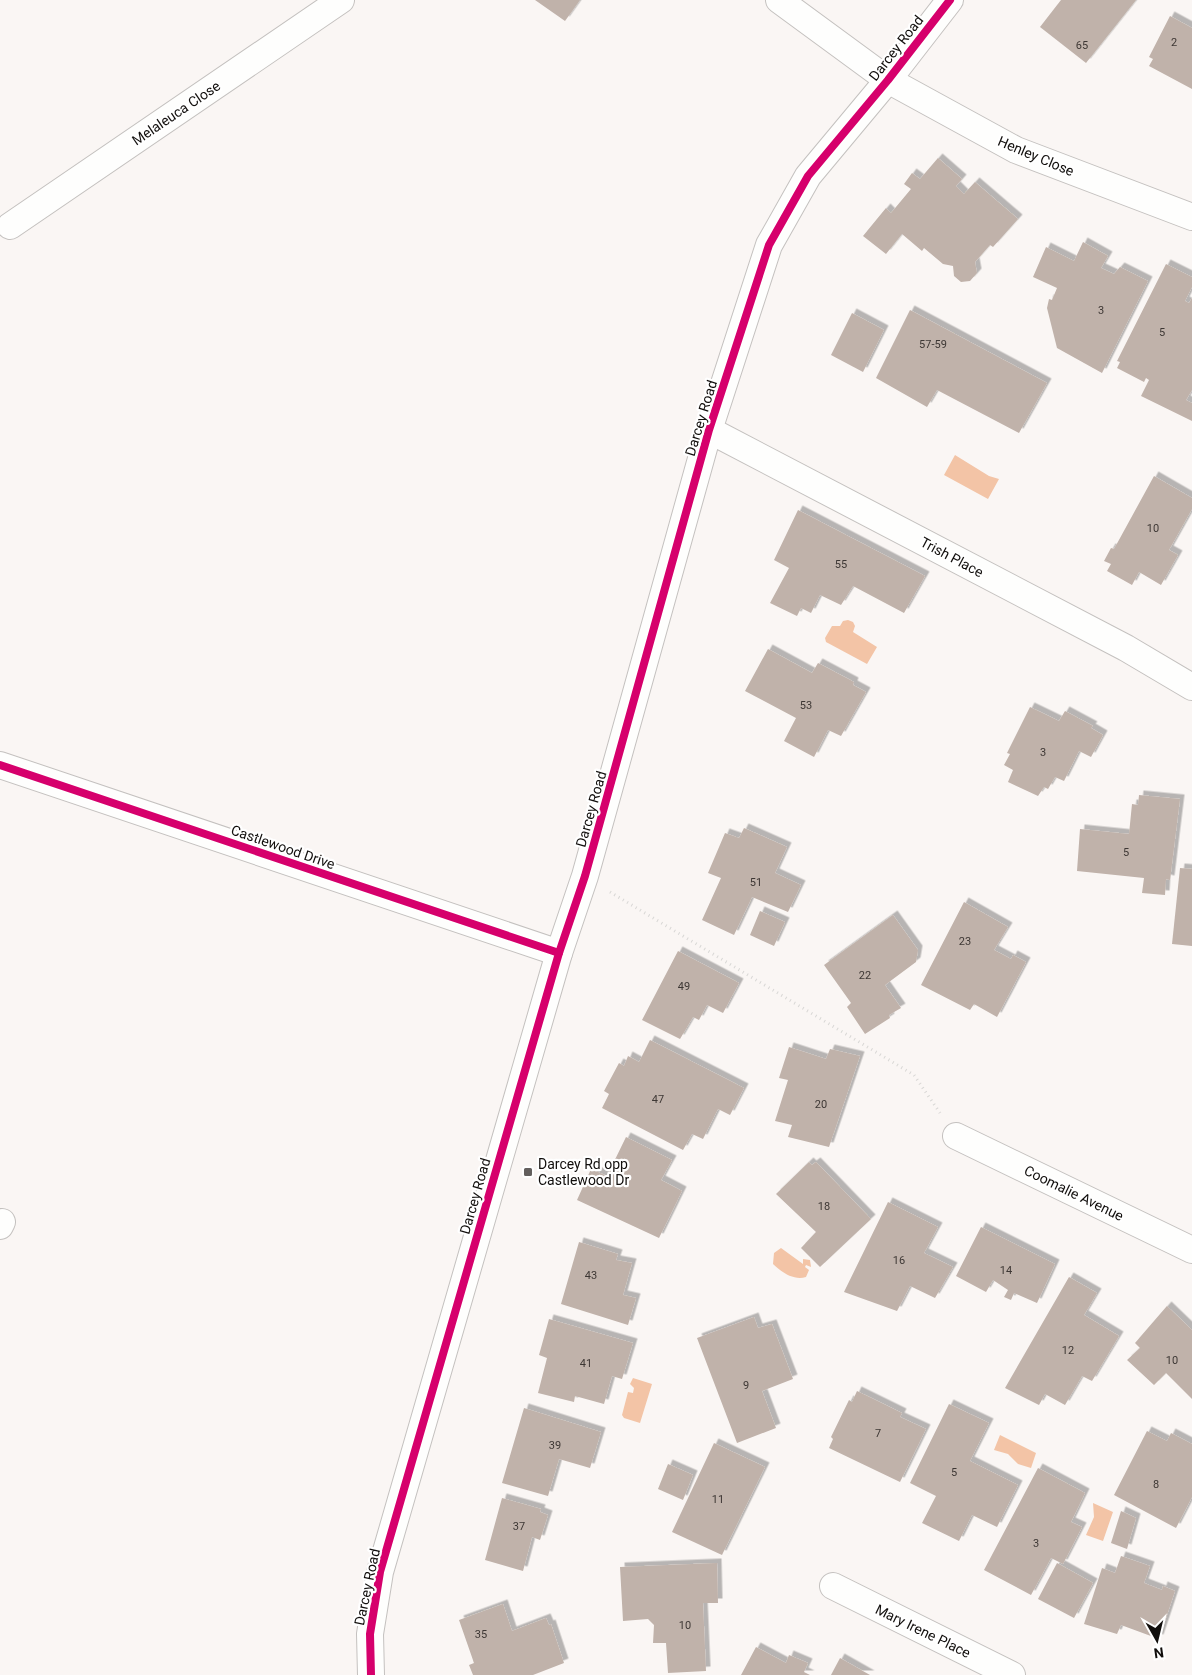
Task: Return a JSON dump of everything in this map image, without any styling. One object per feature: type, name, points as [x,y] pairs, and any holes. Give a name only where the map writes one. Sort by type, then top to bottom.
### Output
[{"type":"street","name":"Melaleuca Close","points":[[10,226],[341,0]]},
{"type":"street","name":"Henley Close","points":[[778,0],[888,80],[1016,150],[1192,216]]},
{"type":"street","name":"Darcey Road","points":[[371,1675],[370,1634],[380,1572],[559,953],[585,876],[709,430],[769,245],[808,176],[888,80],[950,0]]},
{"type":"street","name":"Trish Place","points":[[709,430],[1126,648],[1192,687]]},
{"type":"street","name":"Castlewood Drive","points":[[0,765],[559,953]]},
{"type":"street","name":"Coomalie Avenue","points":[[956,1136],[1192,1250]]},
{"type":"street","name":"Mary Irene Place","points":[[833,1586],[1012,1675]]},
{"type":"path","points":[[585,876],[914,1075],[956,1136]]},
{"type":"shaded area","points":[[955,455],[989,476],[999,479],[988,499],[944,475]]},
{"type":"shaded area","points":[[843,621],[853,622],[855,626],[853,632],[877,647],[867,664],[826,642],[825,638],[832,626],[840,626]]},
{"type":"shaded area","points":[[781,1248],[803,1264],[803,1259],[810,1260],[811,1267],[806,1265],[805,1267],[809,1270],[806,1277],[792,1277],[773,1264],[774,1253]]},
{"type":"shaded area","points":[[633,1378],[652,1384],[640,1423],[624,1418],[622,1415],[628,1392],[633,1393],[634,1388],[630,1384]]},
{"type":"shaded area","points":[[1000,1435],[1036,1453],[1031,1468],[1018,1464],[1008,1454],[994,1450]]},
{"type":"shaded area","points":[[1093,1503],[1113,1512],[1103,1541],[1086,1535],[1094,1517]]},
{"type":"building","points":[[535,0],[580,0],[565,21]]},
{"type":"building","points":[[1061,0],[1136,0],[1086,63],[1040,27]]},
{"type":"building","points":[[1170,16],[1192,28],[1192,89],[1149,66],[1153,59],[1149,57]]},
{"type":"building","points":[[938,158],[962,179],[956,186],[964,194],[975,182],[1018,219],[993,247],[990,245],[975,262],[977,273],[970,281],[961,282],[954,276],[953,266],[943,264],[924,248],[922,251],[902,234],[886,254],[863,236],[886,208],[891,213],[911,189],[904,184],[912,173],[920,179]]},
{"type":"building","points":[[1083,242],[1108,256],[1101,268],[1114,274],[1120,267],[1148,281],[1102,373],[1057,348],[1047,308],[1049,299],[1052,300],[1057,288],[1033,277],[1046,247],[1074,261]]},
{"type":"building","points":[[1166,264],[1192,277],[1192,287],[1185,301],[1189,303],[1192,298],[1192,390],[1186,400],[1192,403],[1192,421],[1141,396],[1149,380],[1146,378],[1144,382],[1117,368],[1120,362],[1117,361]]},
{"type":"building","points":[[910,310],[1047,383],[1019,433],[937,390],[927,407],[876,378]]},
{"type":"building","points":[[852,313],[884,330],[863,372],[831,355]]},
{"type":"building","points":[[1154,476],[1192,498],[1192,509],[1169,550],[1178,555],[1161,585],[1139,572],[1132,585],[1107,571],[1111,564],[1104,561],[1111,548],[1114,549]]},
{"type":"building","points":[[798,510],[925,576],[904,613],[853,586],[841,605],[820,595],[811,613],[801,608],[797,616],[770,603],[789,568],[774,560]]},
{"type":"building","points":[[768,649],[812,673],[818,663],[854,682],[853,685],[866,692],[841,736],[828,730],[814,757],[784,741],[796,718],[745,691]]},
{"type":"building","points":[[1030,707],[1059,721],[1065,711],[1093,726],[1091,728],[1103,735],[1091,757],[1079,751],[1064,781],[1055,777],[1048,789],[1044,787],[1038,796],[1008,782],[1013,770],[1004,765],[1010,754],[1007,753]]},
{"type":"building","points":[[1139,795],[1180,799],[1170,880],[1166,879],[1165,895],[1142,893],[1144,878],[1077,871],[1080,829],[1129,834],[1132,804],[1138,805]]},
{"type":"building","points":[[744,828],[787,847],[775,873],[801,885],[788,912],[752,897],[734,935],[702,920],[721,878],[708,873],[725,833],[739,838]]},
{"type":"building","points":[[1180,868],[1192,869],[1192,946],[1172,944]]},
{"type":"building","points":[[964,902],[1008,927],[994,950],[1011,959],[1013,955],[1026,962],[997,1017],[974,1004],[970,1010],[921,985]]},
{"type":"building","points":[[760,911],[785,922],[774,946],[750,935]]},
{"type":"building","points":[[893,915],[918,950],[916,962],[885,985],[901,1008],[889,1015],[890,1018],[865,1034],[847,1007],[851,1003],[824,965]]},
{"type":"building","points":[[678,951],[739,983],[723,1013],[707,1005],[699,1020],[693,1017],[680,1039],[642,1020]]},
{"type":"building","points":[[650,1040],[744,1088],[730,1115],[718,1109],[703,1139],[692,1134],[683,1150],[602,1108],[609,1094],[604,1091],[619,1063],[624,1066],[628,1056],[639,1062]]},
{"type":"building","points":[[789,1047],[826,1059],[830,1049],[860,1056],[829,1147],[788,1137],[792,1125],[775,1121],[788,1080],[779,1078]]},
{"type":"building","points":[[626,1137],[672,1160],[661,1180],[682,1191],[659,1238],[577,1200],[591,1169],[607,1176]]},
{"type":"building","points":[[809,1162],[812,1165],[816,1162],[871,1219],[820,1267],[801,1248],[816,1232],[776,1194]]},
{"type":"building","points":[[888,1202],[938,1227],[924,1253],[953,1267],[935,1298],[910,1286],[897,1311],[844,1292]]},
{"type":"building","points":[[981,1227],[1055,1264],[1037,1303],[1014,1293],[1011,1300],[1004,1297],[1008,1290],[993,1280],[986,1292],[956,1276]]},
{"type":"building","points":[[579,1242],[618,1254],[616,1260],[632,1263],[623,1295],[636,1298],[628,1325],[561,1304]]},
{"type":"building","points":[[1069,1277],[1097,1293],[1084,1315],[1119,1336],[1092,1381],[1082,1376],[1065,1405],[1045,1394],[1039,1405],[1005,1388]]},
{"type":"building","points":[[1167,1306],[1192,1330],[1192,1399],[1166,1373],[1154,1385],[1127,1360],[1140,1348],[1135,1343]]},
{"type":"building","points":[[754,1317],[758,1328],[772,1324],[793,1379],[762,1391],[776,1428],[737,1443],[697,1338]]},
{"type":"building","points":[[549,1319],[633,1343],[622,1379],[612,1376],[604,1404],[575,1396],[574,1402],[538,1393],[547,1358],[539,1355]]},
{"type":"building","points":[[857,1391],[902,1413],[900,1417],[926,1429],[900,1482],[829,1448],[833,1439],[831,1437],[849,1400],[852,1402]]},
{"type":"building","points":[[949,1404],[989,1423],[970,1461],[1018,1485],[997,1527],[972,1515],[959,1541],[922,1523],[936,1496],[910,1483]]},
{"type":"building","points":[[524,1408],[601,1432],[590,1468],[559,1459],[548,1496],[502,1483]]},
{"type":"building","points":[[1147,1431],[1167,1441],[1171,1433],[1192,1444],[1192,1497],[1176,1528],[1114,1495]]},
{"type":"building","points":[[714,1443],[765,1467],[722,1555],[672,1532]]},
{"type":"building","points":[[668,1464],[693,1475],[683,1500],[658,1489]]},
{"type":"building","points":[[1038,1468],[1085,1493],[1071,1522],[1082,1527],[1063,1564],[1051,1558],[1031,1595],[984,1570]]},
{"type":"building","points":[[502,1498],[541,1509],[540,1512],[548,1515],[540,1540],[532,1537],[523,1571],[485,1560]]},
{"type":"building","points":[[1121,1511],[1136,1518],[1127,1549],[1111,1543]]},
{"type":"building","points":[[1121,1556],[1150,1566],[1144,1583],[1162,1590],[1163,1586],[1175,1591],[1159,1639],[1121,1625],[1117,1634],[1084,1624],[1102,1568],[1115,1573]]},
{"type":"building","points":[[717,1563],[718,1603],[703,1603],[706,1671],[668,1673],[666,1643],[653,1643],[654,1625],[648,1619],[623,1621],[620,1567]]},
{"type":"building","points":[[1057,1563],[1093,1583],[1074,1618],[1038,1599]]},
{"type":"building","points":[[503,1604],[512,1631],[546,1618],[549,1625],[551,1624],[564,1663],[533,1675],[473,1675],[469,1665],[474,1663],[459,1620]]},
{"type":"building","points":[[756,1647],[786,1663],[789,1655],[808,1663],[804,1672],[810,1675],[741,1675]]},
{"type":"building","points":[[840,1658],[870,1675],[831,1675]]},
{"type":"cycle path","points":[[371,1675],[370,1634],[380,1572],[559,953],[585,876],[709,430],[769,245],[808,176],[888,80],[950,0]]},
{"type":"cycle path","points":[[0,765],[559,953]]},
{"type":"place","name":"Darcey Rd opp Castlewood Dr","points":[[528,1172]]}]
